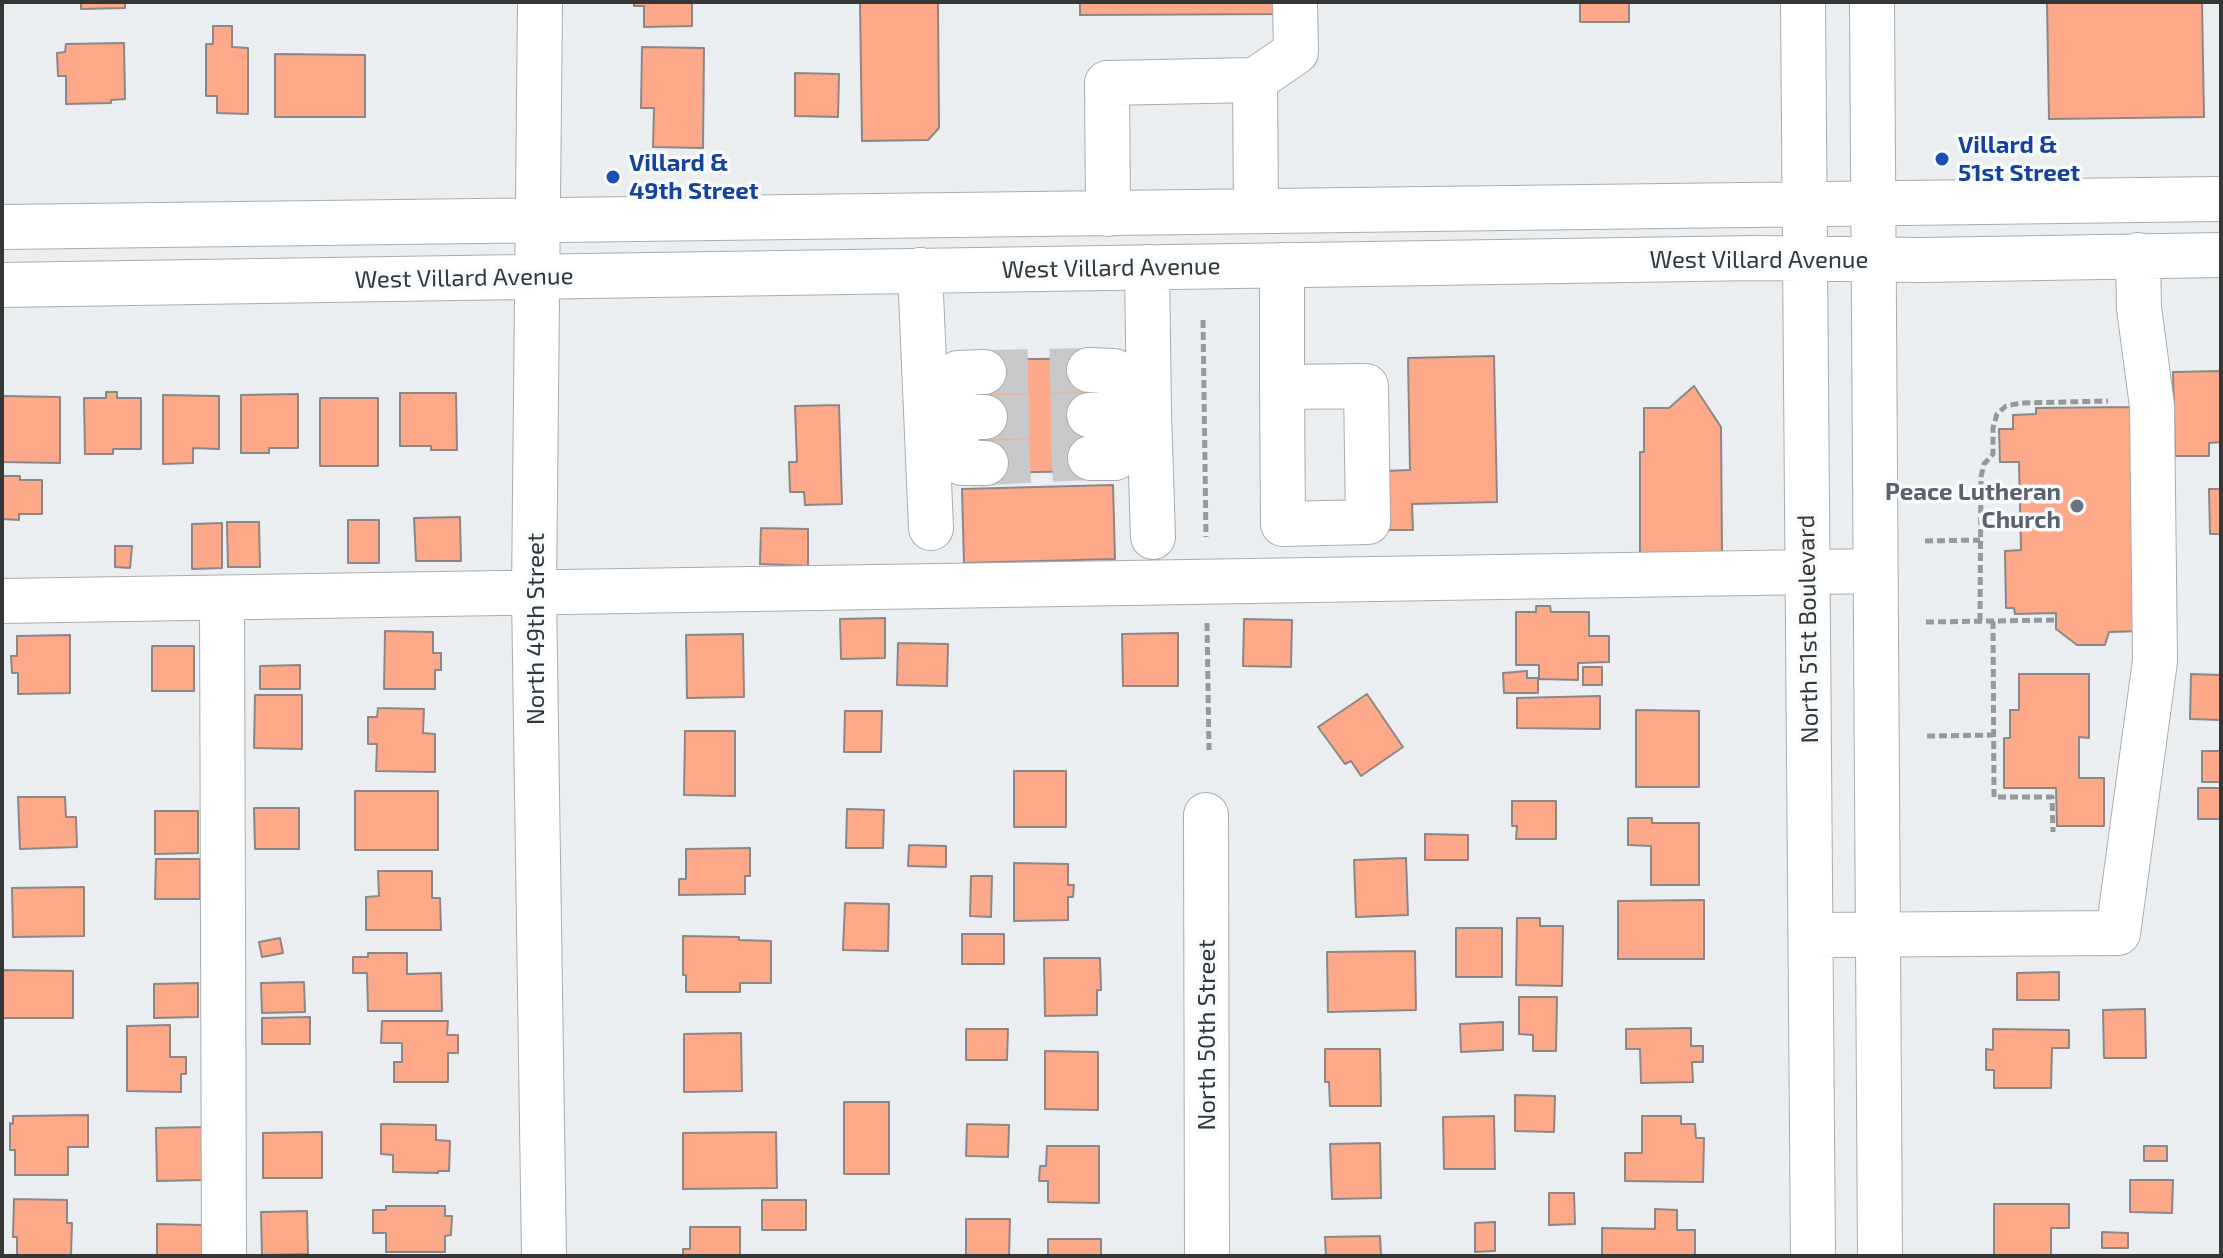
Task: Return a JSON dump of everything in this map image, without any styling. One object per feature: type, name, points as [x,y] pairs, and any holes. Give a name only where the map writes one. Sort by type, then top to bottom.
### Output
[{"type":"street","name":"North 49th Street","points":[[540,2],[534,593],[544,1256]]},
{"type":"street","points":[[1108,214],[1107,83],[1255,80],[1296,52],[1295,2]]},
{"type":"street","name":"North 51st Boulevard","points":[[1803,2],[1813,1256]]},
{"type":"street","points":[[1872,2],[1880,1256]]},
{"type":"street","points":[[1255,80],[1256,211]]},
{"type":"street","points":[[2,227],[2221,199]]},
{"type":"street","points":[[1811,935],[2118,933],[2155,661],[2152,406],[2139,308],[2138,255]]},
{"type":"street","name":"West Villard Avenue","points":[[2,285],[1282,265],[2221,255]]},
{"type":"street","points":[[1282,265],[1282,387]]},
{"type":"street","points":[[1090,458],[1115,458],[1147,267]]},
{"type":"street","points":[[920,270],[962,463],[986,463]]},
{"type":"street","points":[[1089,370],[1114,371],[1153,537]]},
{"type":"street","points":[[931,528],[954,417],[958,373],[984,372]]},
{"type":"street","points":[[2,601],[1875,571]]},
{"type":"street","points":[[222,598],[224,1256]]},
{"type":"street","name":"North 50th Street","points":[[1206,815],[1207,1256]]},
{"type":"path","points":[[1980,621],[1981,477],[1984,464],[1993,454],[1993,428],[1997,414],[2006,406],[2021,403],[2108,402],[2108,386]]},
{"type":"path","points":[[1925,541],[1980,540]]},
{"type":"path","points":[[1926,622],[2056,620]]},
{"type":"path","points":[[1993,621],[1994,797],[2052,797],[2053,832]]},
{"type":"path","points":[[1927,736],[1993,735]]},
{"type":"building","points":[[81,2],[125,2],[125,8],[81,9]]},
{"type":"building","points":[[634,2],[692,2],[692,26],[644,27],[644,6],[634,6]]},
{"type":"building","points":[[860,2],[938,2],[939,128],[928,140],[862,141]]},
{"type":"building","points":[[1080,2],[1287,2],[1287,14],[1080,15]]},
{"type":"building","points":[[1580,2],[1629,2],[1629,22],[1580,22]]},
{"type":"building","points":[[2047,2],[2202,2],[2204,117],[2049,119]]},
{"type":"building","points":[[213,26],[232,26],[232,47],[248,48],[248,114],[217,113],[217,96],[206,96],[206,44],[213,44]]},
{"type":"building","points":[[124,43],[125,99],[111,100],[111,103],[66,104],[66,76],[58,76],[57,53],[65,52],[66,44]]},
{"type":"building","points":[[642,47],[704,48],[703,148],[653,147],[654,108],[641,108]]},
{"type":"building","points":[[275,54],[365,55],[365,117],[275,117]]},
{"type":"building","points":[[795,73],[839,74],[838,117],[795,116]]},
{"type":"building","points":[[1494,356],[1497,502],[1412,504],[1413,530],[1385,530],[1384,471],[1410,470],[1408,358]]},
{"type":"building","points":[[1088,358],[1090,471],[986,473],[984,360]]},
{"type":"building","points":[[2221,371],[2221,442],[2209,443],[2209,456],[2175,456],[2173,372]]},
{"type":"building","points":[[1694,386],[1721,427],[1722,552],[1640,553],[1640,452],[1644,452],[1644,408],[1669,408]]},
{"type":"building","points":[[106,392],[117,392],[117,398],[141,398],[141,449],[113,449],[113,454],[85,454],[84,398],[106,398]]},
{"type":"building","points":[[400,393],[456,393],[457,450],[400,446]]},
{"type":"building","points":[[298,394],[298,448],[269,448],[269,453],[241,453],[241,395]]},
{"type":"building","points":[[163,395],[219,396],[219,449],[193,448],[193,463],[163,464]]},
{"type":"building","points":[[2,396],[60,397],[60,463],[2,462]]},
{"type":"building","points":[[320,398],[378,398],[378,466],[320,466]]},
{"type":"building","points":[[839,405],[842,504],[805,505],[804,492],[790,492],[789,462],[797,462],[795,406]]},
{"type":"building","name":"Peace Lutheran Church","points":[[2133,407],[2143,631],[2109,632],[2105,645],[2077,645],[2056,629],[2056,613],[2015,614],[2014,608],[2006,608],[2005,551],[2021,550],[2019,462],[2000,462],[1999,429],[2013,429],[2013,415],[2036,414],[2036,408]]},
{"type":"building","points":[[2,476],[42,480],[42,514],[19,514],[19,520],[2,519]]},
{"type":"building","points":[[1113,485],[1115,559],[964,563],[962,489]]},
{"type":"building","points":[[2209,489],[2221,489],[2221,534],[2210,534]]},
{"type":"building","points":[[460,517],[461,561],[416,561],[414,518]]},
{"type":"building","points":[[348,520],[379,520],[379,563],[348,563]]},
{"type":"building","points":[[227,522],[259,522],[260,567],[228,567]]},
{"type":"building","points":[[222,523],[222,568],[192,569],[192,524]]},
{"type":"building","points":[[761,528],[808,529],[808,566],[760,564]]},
{"type":"building","points":[[115,546],[132,546],[130,568],[115,567]]},
{"type":"building","points":[[1536,606],[1550,606],[1551,612],[1589,612],[1589,636],[1609,636],[1609,662],[1578,663],[1578,680],[1539,679],[1539,665],[1516,665],[1516,612],[1536,612]]},
{"type":"building","points":[[885,618],[885,658],[841,659],[840,619]]},
{"type":"building","points":[[1244,619],[1292,620],[1291,667],[1243,666]]},
{"type":"building","points":[[385,631],[433,632],[433,653],[441,653],[441,670],[435,670],[435,689],[384,689]]},
{"type":"building","points":[[1178,633],[1178,686],[1123,686],[1122,634]]},
{"type":"building","points":[[743,634],[744,697],[687,698],[686,635]]},
{"type":"building","points":[[70,635],[70,693],[18,694],[18,673],[12,673],[11,656],[17,656],[17,636]]},
{"type":"building","points":[[898,643],[948,644],[947,686],[897,685]]},
{"type":"building","points":[[152,646],[194,646],[194,691],[152,691]]},
{"type":"building","points":[[300,665],[300,689],[260,689],[260,666]]},
{"type":"building","points":[[1583,667],[1602,667],[1602,685],[1583,685]]},
{"type":"building","points":[[1527,671],[1527,678],[1538,678],[1538,693],[1504,693],[1503,673]]},
{"type":"building","points":[[2019,674],[2089,674],[2089,738],[2079,737],[2079,778],[2104,778],[2104,826],[2057,826],[2056,788],[2004,788],[2004,738],[2010,738],[2010,710],[2019,710]]},
{"type":"building","points":[[2191,674],[2221,675],[2221,720],[2190,719]]},
{"type":"building","points":[[1367,694],[1403,747],[1361,776],[1351,761],[1345,764],[1318,727]]},
{"type":"building","points":[[255,695],[302,695],[302,749],[254,748]]},
{"type":"building","points":[[1600,696],[1600,729],[1517,728],[1517,698]]},
{"type":"building","points":[[378,708],[424,709],[423,733],[435,734],[435,772],[376,771],[377,744],[368,744],[368,717],[377,717]]},
{"type":"building","points":[[1636,710],[1699,711],[1699,787],[1636,787]]},
{"type":"building","points":[[845,711],[882,711],[881,752],[844,752]]},
{"type":"building","points":[[685,731],[735,731],[735,796],[684,795]]},
{"type":"building","points":[[2202,751],[2221,751],[2221,782],[2202,782]]},
{"type":"building","points":[[1014,771],[1066,771],[1066,827],[1014,827]]},
{"type":"building","points":[[2198,788],[2221,788],[2221,819],[2198,819]]},
{"type":"building","points":[[355,791],[438,791],[438,850],[355,850]]},
{"type":"building","points":[[18,797],[65,797],[66,817],[76,817],[77,847],[20,849]]},
{"type":"building","points":[[1512,801],[1556,801],[1556,839],[1516,839],[1517,826],[1512,826]]},
{"type":"building","points":[[254,808],[299,808],[299,849],[255,849]]},
{"type":"building","points":[[847,809],[884,810],[883,848],[846,848]]},
{"type":"building","points":[[155,811],[198,811],[198,853],[155,854]]},
{"type":"building","points":[[1628,818],[1652,818],[1652,823],[1699,823],[1699,885],[1651,885],[1651,846],[1628,845]]},
{"type":"building","points":[[1425,834],[1468,835],[1468,860],[1425,860]]},
{"type":"building","points":[[909,845],[946,846],[946,867],[908,866]]},
{"type":"building","points":[[750,848],[750,876],[745,876],[745,894],[679,895],[679,879],[686,879],[686,849]]},
{"type":"building","points":[[1406,858],[1408,915],[1356,917],[1354,860]]},
{"type":"building","points":[[156,859],[200,859],[200,899],[155,899]]},
{"type":"building","points":[[1014,863],[1068,864],[1068,885],[1074,885],[1073,897],[1068,897],[1068,920],[1014,921]]},
{"type":"building","points":[[378,871],[432,871],[432,898],[440,898],[441,930],[366,930],[366,897],[379,896]]},
{"type":"building","points":[[971,876],[992,876],[991,917],[970,916]]},
{"type":"building","points":[[84,887],[84,936],[13,937],[12,888]]},
{"type":"building","points":[[1704,900],[1704,959],[1618,959],[1618,901]]},
{"type":"building","points":[[845,903],[889,904],[888,951],[843,950]]},
{"type":"building","points":[[1517,918],[1540,918],[1540,926],[1563,926],[1562,986],[1516,985]]},
{"type":"building","points":[[1456,928],[1502,928],[1502,977],[1456,977]]},
{"type":"building","points":[[962,934],[1004,934],[1004,964],[962,964]]},
{"type":"building","points":[[683,936],[771,941],[771,983],[740,983],[740,992],[686,992]]},
{"type":"building","points":[[280,938],[283,953],[262,957],[259,942]]},
{"type":"building","points":[[1415,951],[1416,1010],[1328,1012],[1327,952]]},
{"type":"building","points":[[368,953],[407,953],[407,974],[441,973],[442,1011],[368,1011],[367,973],[353,973],[353,957],[368,957]]},
{"type":"building","points":[[1044,958],[1100,958],[1101,990],[1097,990],[1097,1015],[1045,1016]]},
{"type":"building","points":[[2,970],[73,971],[73,1018],[2,1018]]},
{"type":"building","points":[[2059,972],[2059,1000],[2017,1000],[2017,973]]},
{"type":"building","points":[[304,982],[305,1012],[262,1013],[261,983]]},
{"type":"building","points":[[198,983],[198,1017],[154,1018],[154,984]]},
{"type":"building","points":[[1519,997],[1557,997],[1556,1051],[1533,1051],[1533,1035],[1519,1034]]},
{"type":"building","points":[[2145,1009],[2146,1058],[2104,1058],[2103,1010]]},
{"type":"building","points":[[310,1017],[310,1044],[262,1044],[262,1018]]},
{"type":"building","points":[[382,1021],[448,1021],[447,1035],[458,1035],[458,1053],[448,1053],[448,1082],[394,1082],[394,1062],[402,1062],[402,1043],[381,1043]]},
{"type":"building","points":[[1503,1022],[1503,1050],[1461,1052],[1460,1024]]},
{"type":"building","points":[[170,1025],[170,1057],[186,1057],[186,1074],[181,1074],[181,1092],[127,1091],[127,1026]]},
{"type":"building","points":[[1691,1028],[1691,1046],[1703,1046],[1703,1062],[1692,1062],[1693,1082],[1641,1083],[1640,1049],[1626,1049],[1626,1029]]},
{"type":"building","points":[[966,1029],[1008,1029],[1007,1060],[966,1060]]},
{"type":"building","points":[[1993,1029],[2069,1030],[2069,1048],[2052,1048],[2051,1088],[1994,1088],[1994,1070],[1986,1070],[1986,1049],[1993,1050]]},
{"type":"building","points":[[741,1033],[742,1091],[684,1092],[684,1034]]},
{"type":"building","points":[[1325,1049],[1380,1049],[1381,1106],[1330,1106],[1329,1082],[1325,1082]]},
{"type":"building","points":[[1045,1051],[1098,1052],[1098,1110],[1045,1109]]},
{"type":"building","points":[[1515,1095],[1555,1096],[1554,1132],[1515,1131]]},
{"type":"building","points":[[844,1102],[889,1102],[889,1174],[844,1174]]},
{"type":"building","points":[[88,1115],[88,1147],[68,1147],[68,1175],[15,1175],[15,1150],[10,1150],[13,1116]]},
{"type":"building","points":[[1494,1116],[1495,1169],[1444,1169],[1443,1117]]},
{"type":"building","points":[[1642,1116],[1681,1116],[1681,1124],[1695,1124],[1696,1138],[1704,1138],[1703,1182],[1625,1181],[1625,1153],[1642,1153]]},
{"type":"building","points":[[381,1124],[436,1125],[436,1140],[450,1141],[449,1171],[393,1172],[393,1155],[381,1154]]},
{"type":"building","points":[[967,1124],[1009,1125],[1008,1157],[966,1156]]},
{"type":"building","points":[[204,1127],[205,1180],[157,1181],[156,1128]]},
{"type":"building","points":[[322,1132],[322,1178],[263,1178],[263,1133]]},
{"type":"building","points":[[776,1132],[777,1188],[683,1189],[683,1133]]},
{"type":"building","points":[[1380,1143],[1381,1198],[1332,1199],[1330,1144]]},
{"type":"building","points":[[1047,1146],[1099,1146],[1099,1203],[1048,1202],[1048,1181],[1039,1181],[1040,1166],[1046,1166]]},
{"type":"building","points":[[2144,1146],[2167,1146],[2167,1161],[2144,1161]]},
{"type":"building","points":[[2130,1180],[2173,1180],[2172,1213],[2130,1212]]},
{"type":"building","points":[[1549,1193],[1574,1193],[1575,1224],[1549,1225]]},
{"type":"building","points":[[14,1199],[67,1200],[67,1223],[72,1223],[71,1256],[17,1256],[17,1237],[13,1237]]},
{"type":"building","points":[[762,1200],[806,1200],[806,1230],[762,1230]]},
{"type":"building","points":[[1994,1204],[2069,1204],[2069,1228],[2051,1228],[2051,1256],[1994,1256]]},
{"type":"building","points":[[386,1206],[445,1206],[445,1216],[452,1216],[451,1235],[445,1236],[445,1252],[386,1252],[386,1233],[373,1233],[373,1210],[386,1210]]},
{"type":"building","points":[[1655,1209],[1677,1210],[1677,1230],[1695,1230],[1695,1256],[1602,1256],[1602,1228],[1655,1229]]},
{"type":"building","points":[[307,1211],[308,1254],[262,1255],[261,1212]]},
{"type":"building","points":[[966,1219],[1010,1219],[1009,1256],[966,1256]]},
{"type":"building","points":[[1495,1222],[1495,1251],[1475,1252],[1475,1223]]},
{"type":"building","points":[[157,1224],[203,1225],[203,1256],[157,1256]]},
{"type":"building","points":[[690,1227],[740,1227],[740,1256],[683,1256],[683,1249],[690,1249]]},
{"type":"building","points":[[2102,1232],[2128,1233],[2128,1248],[2102,1248]]},
{"type":"building","points":[[1380,1236],[1381,1256],[1326,1256],[1325,1237]]},
{"type":"building","points":[[1048,1239],[1101,1239],[1101,1256],[1048,1256]]},
{"type":"tunnel","points":[[984,372],[1089,370]]},
{"type":"tunnel","points":[[985,417],[1089,415]]},
{"type":"tunnel","points":[[986,463],[1090,458]]},
{"type":"place","name":"Villard & 51st Street","points":[[1942,159]]},
{"type":"place","name":"Villard & 49th Street","points":[[613,177]]},
{"type":"place","name":"Peace Lutheran Church","points":[[2077,506]]}]
